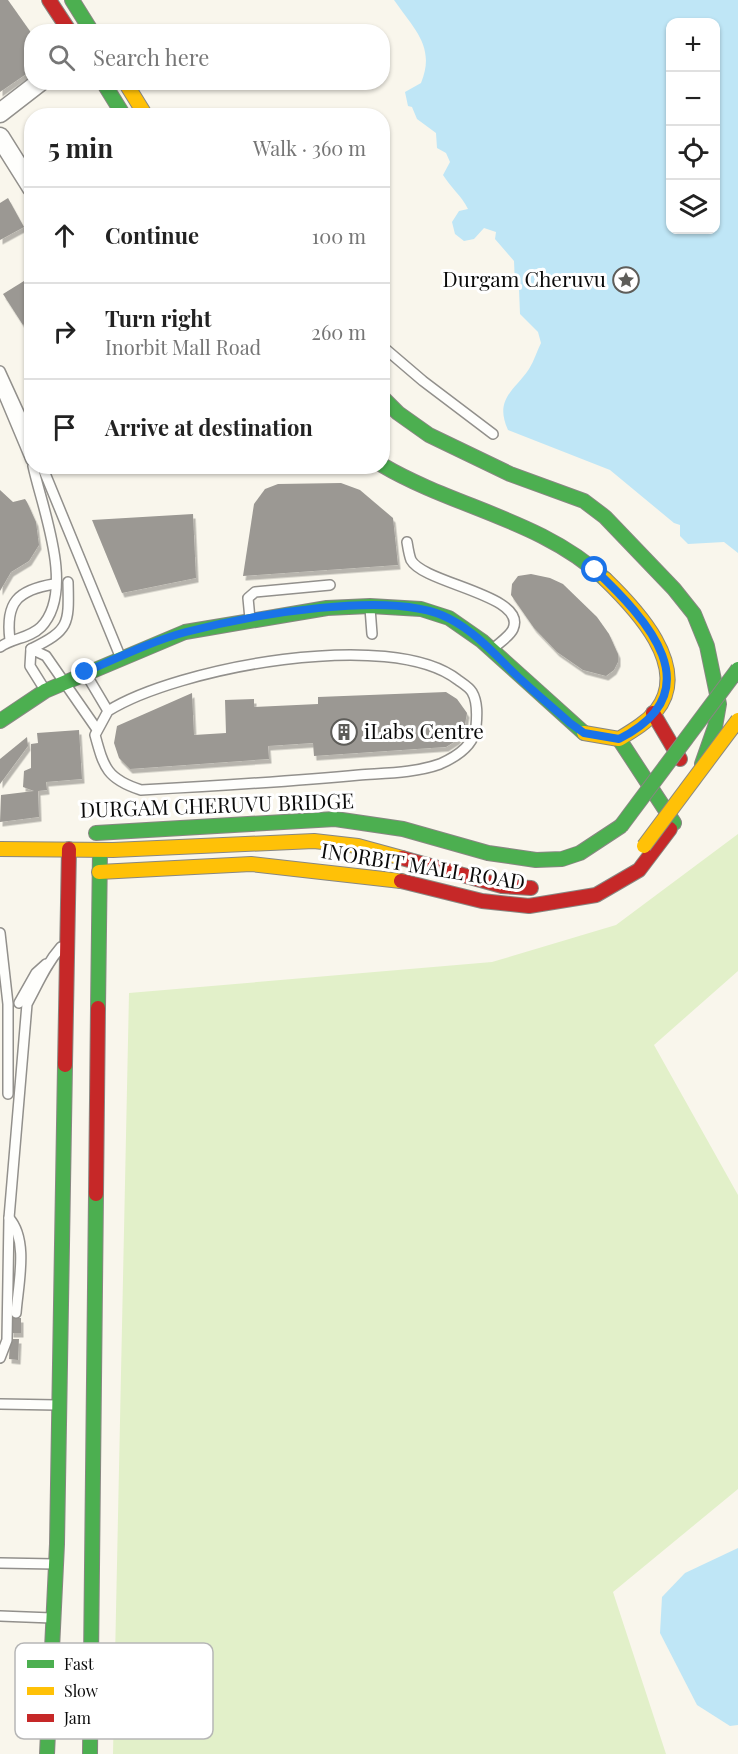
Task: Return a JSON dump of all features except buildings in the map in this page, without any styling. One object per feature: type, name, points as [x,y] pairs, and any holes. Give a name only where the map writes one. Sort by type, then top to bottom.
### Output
[{"type":"main road","points":[[49,0],[65,24]]},
{"type":"main road","points":[[72,0],[87,24]]},
{"type":"main road","points":[[108,90],[119,108]]},
{"type":"main road","points":[[130,90],[141,108]]},
{"type":"main road","name":"INORBIT MALL ROAD","points":[[99,872],[251,864],[402,881],[482,901],[529,906],[596,896],[619,884],[639,870],[660,845],[674,823],[702,763],[715,727],[719,705],[707,646],[694,614],[612,525],[584,501],[510,474],[429,435],[390,405]]},
{"type":"main road","points":[[0,721],[45,691],[85,672],[185,632],[250,619],[327,608],[370,606],[421,609],[449,618],[492,650],[570,723],[584,733],[619,739],[636,730],[653,713],[664,697],[668,676],[665,658],[656,638],[644,622],[603,578],[564,546],[492,512],[421,487],[390,470]]},
{"type":"main road","name":"DURGAM CHERUVU BRIDGE","points":[[79,833],[335,819],[369,822],[424,833],[522,860],[553,861],[580,853],[621,826],[738,669]]},
{"type":"main road","points":[[653,713],[680,759]]},
{"type":"main road","points":[[630,857],[644,846],[738,720]]},
{"type":"main road","points":[[619,739],[674,823]]},
{"type":"main road","name":"DURGAM CHERUVU BRIDGE","points":[[0,849],[100,850],[236,847],[314,842],[358,846],[502,886],[551,888],[577,884]]},
{"type":"main road","points":[[53,1643],[57,1564],[69,849]]},
{"type":"main road","points":[[91,1643],[100,850]]},
{"type":"main road","points":[[47,1754],[48,1739]]},
{"type":"main road","points":[[90,1739],[90,1754]]},
{"type":"street","points":[[0,113],[30,90]]},
{"type":"street","points":[[0,137],[24,175]]},
{"type":"lane","points":[[390,353],[493,434]]},
{"type":"lane","points":[[0,371],[24,424]]},
{"type":"lane","points":[[0,386],[24,442]]},
{"type":"lane","points":[[0,647],[10,640],[26,636],[39,629],[49,617],[57,563],[48,518],[35,474]]},
{"type":"lane","points":[[45,474],[121,657]]},
{"type":"lane","points":[[407,542],[411,561],[422,571],[488,597],[509,611],[514,621],[513,630],[492,650]]},
{"type":"lane","points":[[31,649],[57,636],[65,626],[69,606],[68,582]]},
{"type":"lane","points":[[10,640],[7,619],[17,599],[35,587],[54,584]]},
{"type":"lane","points":[[250,619],[248,598],[255,592],[330,585]]},
{"type":"lane","points":[[370,606],[372,634]]},
{"type":"lane","points":[[31,649],[46,656],[96,728]]},
{"type":"lane","points":[[31,649],[30,666],[45,691]]},
{"type":"lane","points":[[376,655],[410,659],[447,672],[471,691],[478,711],[476,733],[467,747],[438,764],[413,770],[343,777],[141,790],[122,784],[111,776],[102,764],[94,735],[108,711],[125,700],[150,690],[263,662],[376,655]]},
{"type":"lane","points":[[85,672],[108,711]]},
{"type":"lane","points":[[0,933],[8,1004],[8,1094]]},
{"type":"lane","points":[[0,1358],[7,1340],[9,1218],[23,1003],[43,976],[46,964],[68,939]]},
{"type":"lane","points":[[8,1004],[23,1003]]},
{"type":"lane","points":[[9,1218],[17,1229],[19,1245],[16,1312]]},
{"type":"lane","points":[[0,1404],[60,1405]]},
{"type":"lane","points":[[0,1563],[57,1564]]},
{"type":"lane","points":[[0,1616],[54,1618]]},
{"type":"green space","points":[[738,834],[738,971],[654,1045],[738,1195],[738,1489],[613,1592],[666,1754],[113,1754],[113,1739],[213,1739],[213,1643],[115,1643],[129,993],[492,962],[616,925]]},
{"type":"water","name":"Durgam Cheruvu","points":[[394,0],[738,0],[738,553],[724,542],[688,544],[680,536],[680,525],[674,523],[610,470],[508,430],[503,410],[505,403],[529,369],[541,343],[538,332],[520,314],[519,289],[515,285],[514,261],[495,239],[496,232],[484,228],[474,239],[464,241],[455,234],[452,222],[459,211],[468,209],[443,175],[450,162],[446,153],[437,148],[436,133],[417,119],[412,107],[408,106],[405,92],[421,83],[425,70],[424,49],[415,30]]},
{"type":"water","points":[[738,1548],[738,1725],[730,1726],[697,1705],[660,1633],[662,1597],[685,1573]]},
{"type":"traffic: fast","points":[[72,0],[87,24]]},
{"type":"traffic: fast","points":[[108,90],[119,108]]},
{"type":"traffic: fast","points":[[390,405],[429,435],[510,474],[584,501],[605,517],[674,589],[694,614],[707,646],[719,704],[715,727],[702,764]]},
{"type":"traffic: fast","points":[[390,469],[439,493],[526,528],[554,542],[605,579]]},
{"type":"traffic: fast","points":[[0,721],[45,691],[185,632],[327,608],[370,606],[421,609],[449,618],[482,641],[584,733]]},
{"type":"traffic: fast","points":[[621,826],[738,669]]},
{"type":"traffic: fast","points":[[619,739],[674,823]]},
{"type":"traffic: fast","points":[[96,833],[335,819],[403,829],[488,853],[536,860],[562,859],[580,853],[621,826]]},
{"type":"traffic: fast","points":[[98,1008],[100,850]]},
{"type":"traffic: fast","points":[[52,1643],[57,1544],[65,1065]]},
{"type":"traffic: fast","points":[[91,1643],[96,1194]]},
{"type":"traffic: fast","points":[[47,1754],[48,1739]]},
{"type":"traffic: fast","points":[[90,1739],[90,1754]]},
{"type":"traffic: slow","points":[[130,90],[141,108]]},
{"type":"traffic: slow","points":[[584,733],[619,739],[652,715],[665,694],[667,676],[664,658],[655,639],[631,606],[605,579]]},
{"type":"traffic: slow","points":[[644,846],[738,720]]},
{"type":"traffic: slow","points":[[0,849],[113,850],[314,841],[358,846],[402,858]]},
{"type":"traffic: slow","points":[[99,872],[251,864],[401,881]]},
{"type":"traffic: jam","points":[[49,0],[65,24]]},
{"type":"traffic: jam","points":[[653,713],[680,759]]},
{"type":"traffic: jam","points":[[401,881],[482,901],[529,906],[596,895],[639,870],[670,829]]},
{"type":"traffic: jam","points":[[65,1065],[69,849]]},
{"type":"traffic: jam","points":[[402,858],[502,886],[531,888]]},
{"type":"traffic: jam","points":[[96,1194],[98,1008]]},
{"type":"place","name":"Durgam Cheruvu","points":[[626,280]]},
{"type":"place","name":"iLabs Centre","points":[[344,732]]},
{"type":"route","points":[[85,672],[185,632],[225,624],[327,608],[396,606],[421,609],[449,618],[482,641],[570,723],[584,733],[619,739],[645,723],[655,711],[664,697],[668,676],[665,658],[656,638],[620,594],[595,570]]}]
